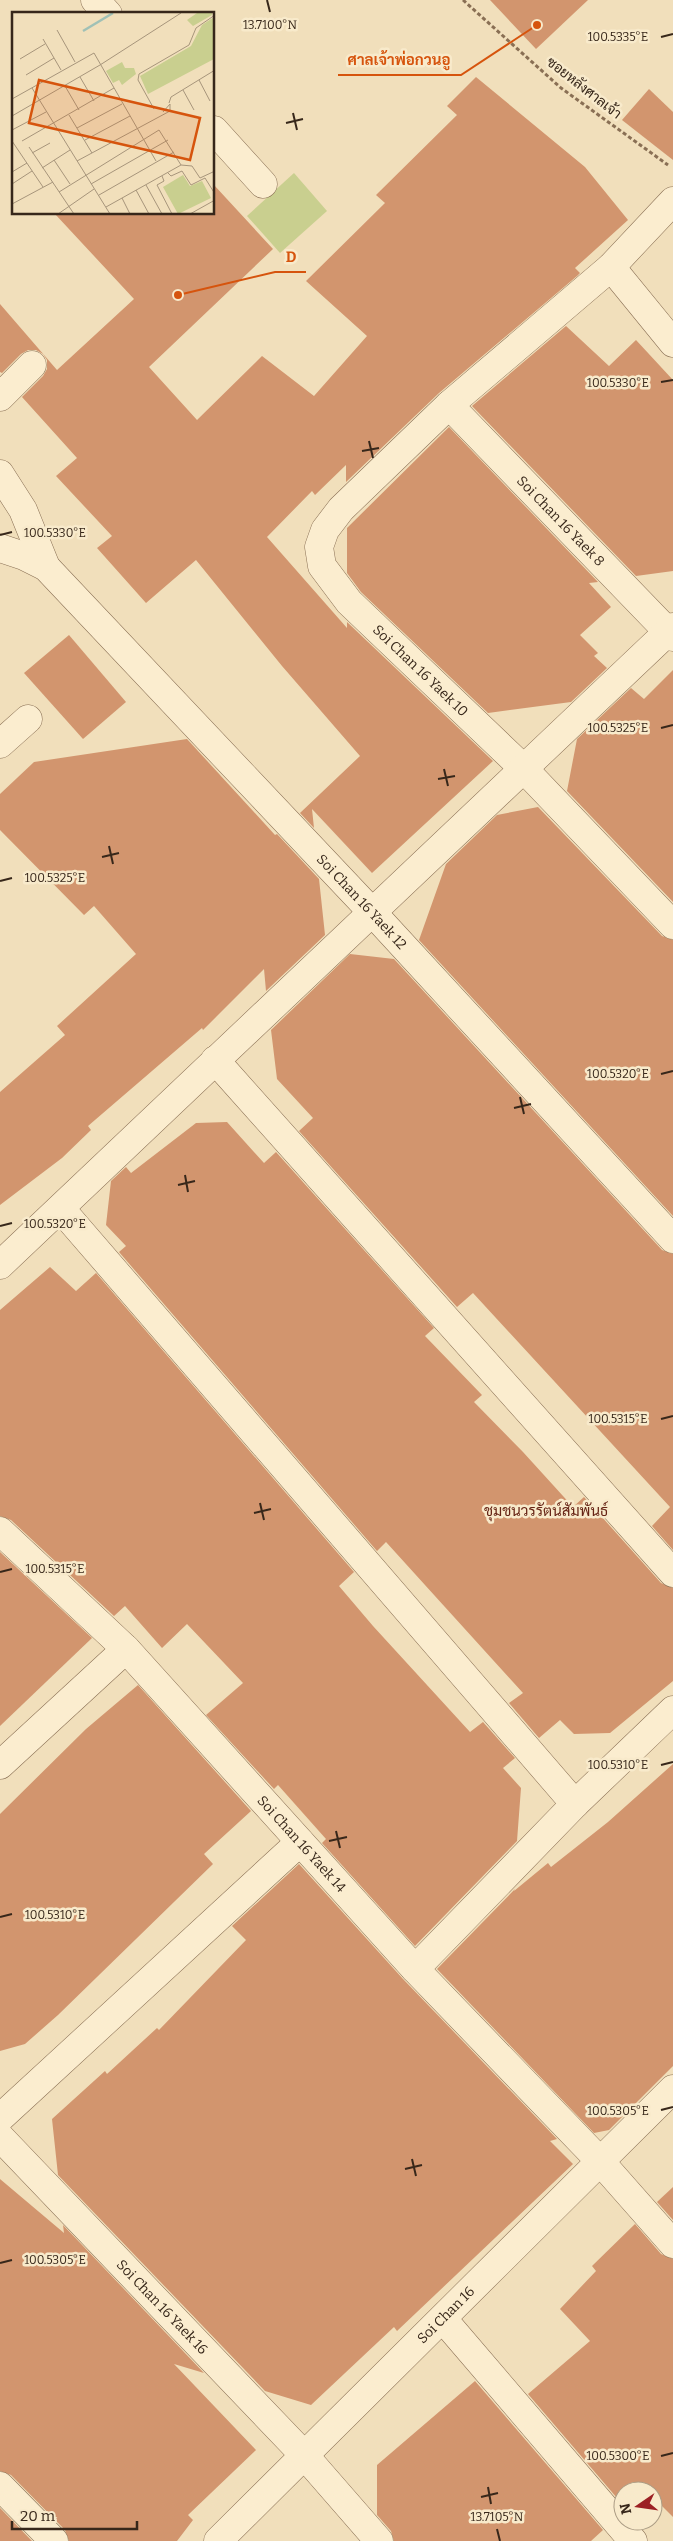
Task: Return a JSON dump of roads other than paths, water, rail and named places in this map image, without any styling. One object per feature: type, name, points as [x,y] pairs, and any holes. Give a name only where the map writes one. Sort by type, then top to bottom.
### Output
[{"type":"street","points":[[95,0],[106,12]]},
{"type":"street","points":[[215,131],[263,184]]},
{"type":"street","name":"Soi Chan 16 Yaek 10","points":[[673,201],[611,267],[449,405],[341,509],[322,535],[319,547],[320,558],[328,574],[349,602],[524,768],[673,925]]},
{"type":"street","points":[[611,267],[673,343]]},
{"type":"street","points":[[0,397],[32,365]]},
{"type":"street","name":"Soi Chan 16 Yaek 8","points":[[449,405],[671,632]]},
{"type":"street","points":[[0,474],[23,510],[46,567]]},
{"type":"street","points":[[0,548],[24,556],[46,567]]},
{"type":"street","name":"Soi Chan 16 Yaek 12","points":[[46,567],[372,912],[673,1239]]},
{"type":"street","points":[[0,1265],[524,768],[671,632]]},
{"type":"street","points":[[0,744],[28,719]]},
{"type":"street","points":[[215,1060],[673,1573]]},
{"type":"street","points":[[61,1209],[575,1804]]},
{"type":"street","name":"Soi Chan 16 Yaek 14","points":[[0,1531],[126,1649],[415,1969],[599,2160],[673,2244]]},
{"type":"street","points":[[0,1766],[126,1649]]},
{"type":"street","points":[[415,1969],[575,1804],[673,1710]]},
{"type":"street","points":[[0,2118],[300,1842]]},
{"type":"street","name":"Soi Chan 16","points":[[218,2541],[443,2319],[599,2160],[673,2089]]},
{"type":"street","name":"Soi Chan 16 Yaek 16","points":[[0,2137],[305,2456],[380,2541]]},
{"type":"street","points":[[443,2319],[633,2541]]},
{"type":"street","points":[[0,2486],[54,2541]]},
{"type":"place","name":"ศาลเจ้าพ่อกวนอู","points":[[537,25]]},
{"type":"place","name":"D","points":[[178,295]]},
{"type":"district","name":"ชุมชนวรรัตน์สัมพันธ์","points":[[546,1511]]}]
